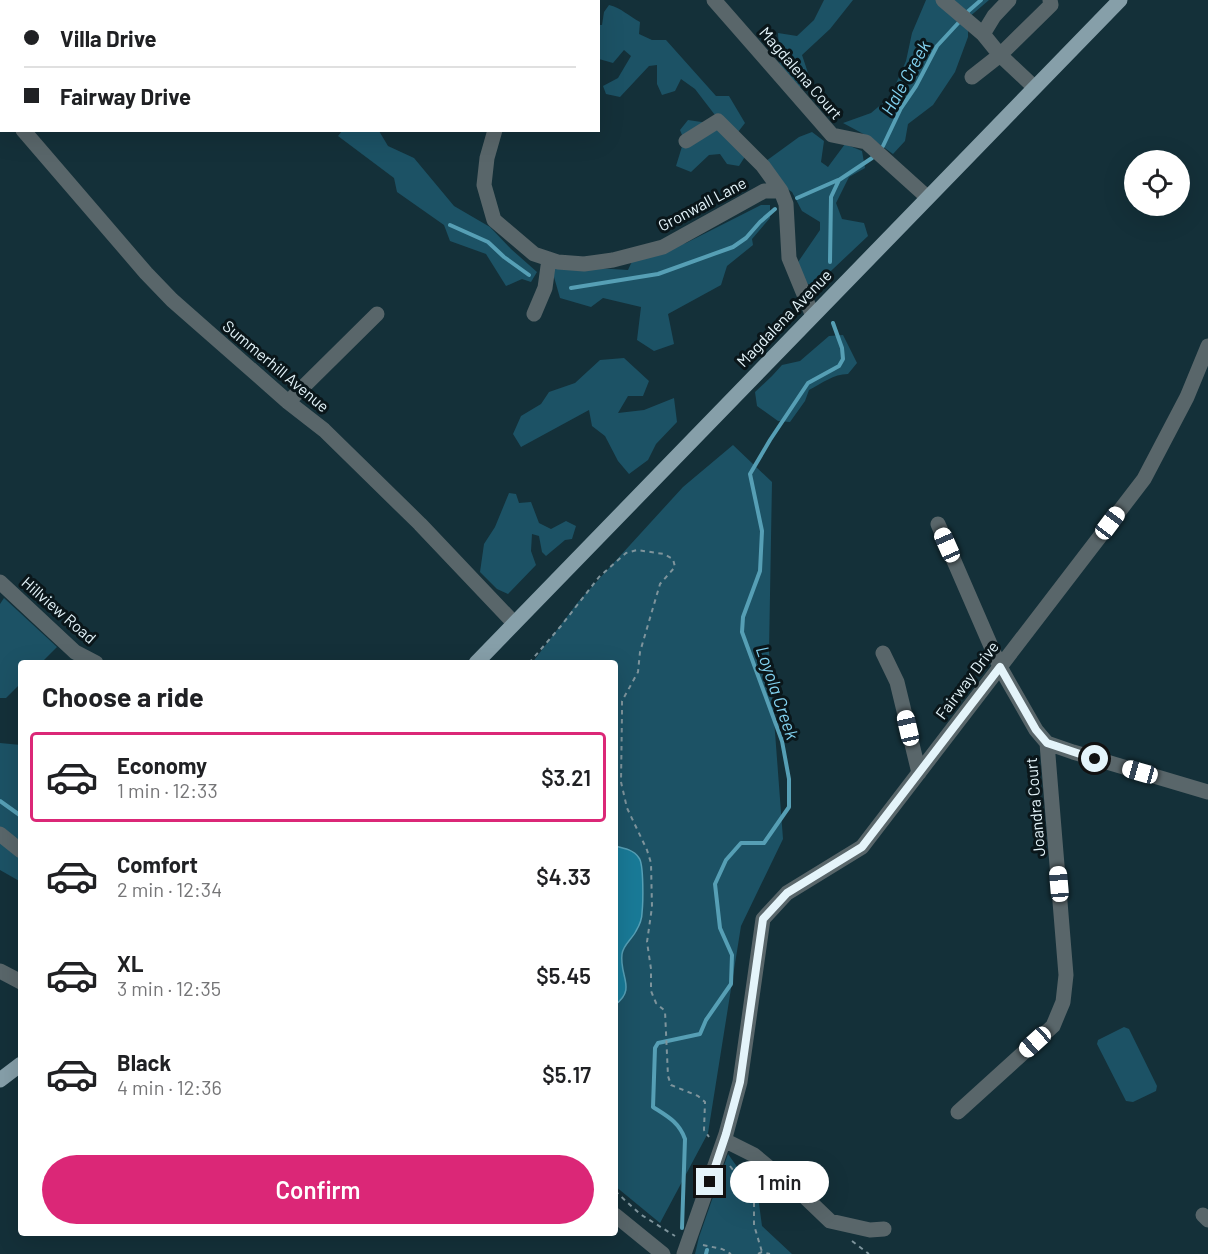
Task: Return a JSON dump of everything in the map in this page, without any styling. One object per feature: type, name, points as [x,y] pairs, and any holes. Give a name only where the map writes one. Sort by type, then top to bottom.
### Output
[{"type":"main road","name":"Magdalena Avenue","points":[[479,660],[1119,0]]},
{"type":"main road","points":[[0,1080],[18,1066]]},
{"type":"street","name":"Magdalena Court","points":[[714,0],[831,135],[867,142],[927,197]]},
{"type":"street","points":[[983,34],[994,16],[1009,0]]},
{"type":"street","points":[[972,77],[1000,55],[1051,5],[1050,0]]},
{"type":"street","points":[[945,2],[983,34],[1000,55],[1034,87]]},
{"type":"street","name":"Gronwall Lane","points":[[686,141],[718,121],[763,166],[781,191],[786,204],[789,258],[813,314]]},
{"type":"street","name":"Summerhill Avenue","points":[[25,132],[172,300],[288,402],[324,430],[374,477],[514,623]]},
{"type":"street","name":"Gronwall Lane","points":[[494,132],[484,170],[484,185],[494,220],[534,254],[558,262],[584,264],[613,260],[663,247],[764,191],[781,191]]},
{"type":"street","points":[[534,314],[545,288],[549,259]]},
{"type":"street","points":[[288,402],[377,314]]},
{"type":"street","name":"Fairway Drive","points":[[687,1248],[724,1140],[740,1082],[763,919],[787,893],[862,847],[1144,479],[1204,367],[1208,346]]},
{"type":"street","points":[[938,524],[1000,667],[1036,730],[1047,743],[1208,792]]},
{"type":"street","name":"Hillview Road","points":[[0,582],[75,652],[90,660]]},
{"type":"street","points":[[884,653],[897,682],[919,773]]},
{"type":"street","name":"Joandra Court","points":[[958,1112],[1053,1026],[1063,1002],[1066,975],[1047,743]]},
{"type":"street","points":[[0,834],[18,849]]},
{"type":"street","points":[[0,971],[18,980]]},
{"type":"street","points":[[724,1140],[754,1155],[830,1221],[870,1230],[884,1228]]},
{"type":"street","points":[[618,1217],[663,1254]]},
{"type":"path","points":[[532,660],[598,577],[626,553],[637,550],[664,554],[673,559],[675,567],[660,584],[640,652],[638,672],[622,701],[621,764],[621,782],[627,807],[651,863],[652,907],[646,942],[651,969],[651,991],[656,1003],[665,1011],[667,1050]]},
{"type":"path","points":[[618,1194],[640,1214],[687,1248],[722,1249],[731,1254]]},
{"type":"path","points":[[851,1240],[869,1254]]},
{"type":"path","points":[[758,1254],[762,1252],[770,1254]]},
{"type":"shaded area","points":[[824,0],[853,0],[830,29],[802,55],[810,79],[799,88],[780,73],[778,33],[797,36],[814,20]]},
{"type":"shaded area","points":[[926,0],[989,0],[968,18],[968,37],[955,72],[933,105],[908,124],[905,141],[893,154],[871,138],[843,123],[871,113],[890,97],[906,61],[912,33]]},
{"type":"shaded area","points":[[609,5],[640,22],[639,34],[652,40],[666,40],[716,96],[729,96],[745,123],[738,132],[718,119],[695,89],[681,79],[675,91],[662,95],[657,84],[657,65],[649,66],[620,97],[606,94],[603,86],[618,78],[631,56],[624,50],[613,63],[600,59],[600,25],[602,25],[604,12]]},
{"type":"shaded area","points":[[688,120],[715,124],[746,155],[739,166],[727,164],[720,154],[709,155],[691,172],[676,166],[684,140],[680,130]]},
{"type":"shaded area","points":[[341,132],[380,132],[388,146],[414,158],[454,206],[490,227],[537,272],[531,282],[522,279],[506,286],[486,254],[450,241],[444,225],[397,192],[394,178],[338,136]]},
{"type":"shaded area","points":[[812,132],[824,141],[821,162],[828,167],[845,144],[862,151],[865,168],[849,177],[836,203],[842,219],[864,223],[868,236],[815,286],[802,282],[796,265],[820,230],[820,222],[802,211],[792,192],[774,180],[766,161],[799,137]]},
{"type":"shaded area","points":[[761,205],[770,205],[770,218],[752,239],[753,245],[727,266],[721,285],[668,314],[674,344],[654,351],[637,340],[641,307],[603,298],[591,307],[560,298],[552,270],[572,258],[596,268],[628,270],[635,255],[686,243]]},
{"type":"shaded area","points":[[843,335],[857,363],[848,374],[833,377],[809,390],[805,401],[790,422],[778,421],[757,406],[755,392],[782,365],[800,361],[829,336]]},
{"type":"shaded area","points":[[624,358],[649,381],[643,396],[628,396],[618,413],[644,410],[674,398],[677,422],[656,444],[648,460],[629,474],[618,461],[605,436],[592,426],[589,410],[521,447],[513,434],[521,416],[541,404],[549,392],[575,383],[600,360]]},
{"type":"shaded area","points":[[733,445],[772,482],[769,652],[783,839],[741,926],[708,1133],[660,1223],[618,1188],[618,660],[534,660],[578,602],[683,487]]},
{"type":"shaded area","points":[[509,493],[516,494],[519,503],[531,502],[539,523],[551,529],[566,521],[576,526],[572,539],[565,540],[546,556],[542,552],[539,536],[532,534],[531,551],[536,565],[508,594],[497,589],[480,572],[484,544],[495,527]]},
{"type":"shaded area","points":[[4,598],[57,647],[44,660],[18,660],[18,686],[6,698],[0,698],[0,604]]},
{"type":"shaded area","points":[[0,743],[18,745],[18,880],[0,870]]},
{"type":"shaded area","points":[[618,847],[632,851],[639,858],[642,868],[643,893],[640,922],[622,954],[626,988],[618,1002]]},
{"type":"shaded area","points":[[1124,1027],[1129,1029],[1157,1086],[1156,1091],[1133,1102],[1126,1101],[1097,1044],[1098,1040]]},
{"type":"shaded area","points":[[728,1154],[758,1196],[762,1226],[792,1254],[695,1254]]},
{"type":"waterway","name":"Hale Creek","points":[[965,14],[981,0]]},
{"type":"waterway","name":"Hale Creek","points":[[883,146],[901,108],[916,86],[937,46],[961,20]]},
{"type":"waterway","name":"Hale Creek","points":[[830,262],[831,197],[839,180],[872,158]]},
{"type":"waterway","points":[[797,198],[838,180]]},
{"type":"waterway","points":[[571,288],[658,274],[733,247],[746,238],[775,209]]},
{"type":"waterway","points":[[450,225],[488,242],[529,275]]},
{"type":"waterway","name":"Loyola Creek","points":[[682,1228],[685,1139],[676,1124],[653,1107],[655,1048],[658,1043],[700,1034],[706,1020],[731,984],[732,955],[720,928],[715,884],[726,860],[741,843],[764,843],[789,807],[789,779],[782,741],[742,632],[743,617],[760,571],[762,531],[750,474],[808,383],[839,366],[843,359],[842,348],[833,323]]},
{"type":"waterway","name":"Hale Creek","points":[[0,801],[18,814]]},
{"type":"waterway","name":"Loyola Creek","points":[[706,1254],[707,1250]]},
{"type":"route","points":[[710,1182],[740,1082],[763,919],[787,893],[862,847],[1000,667],[1036,730],[1047,743],[1095,759]]}]
